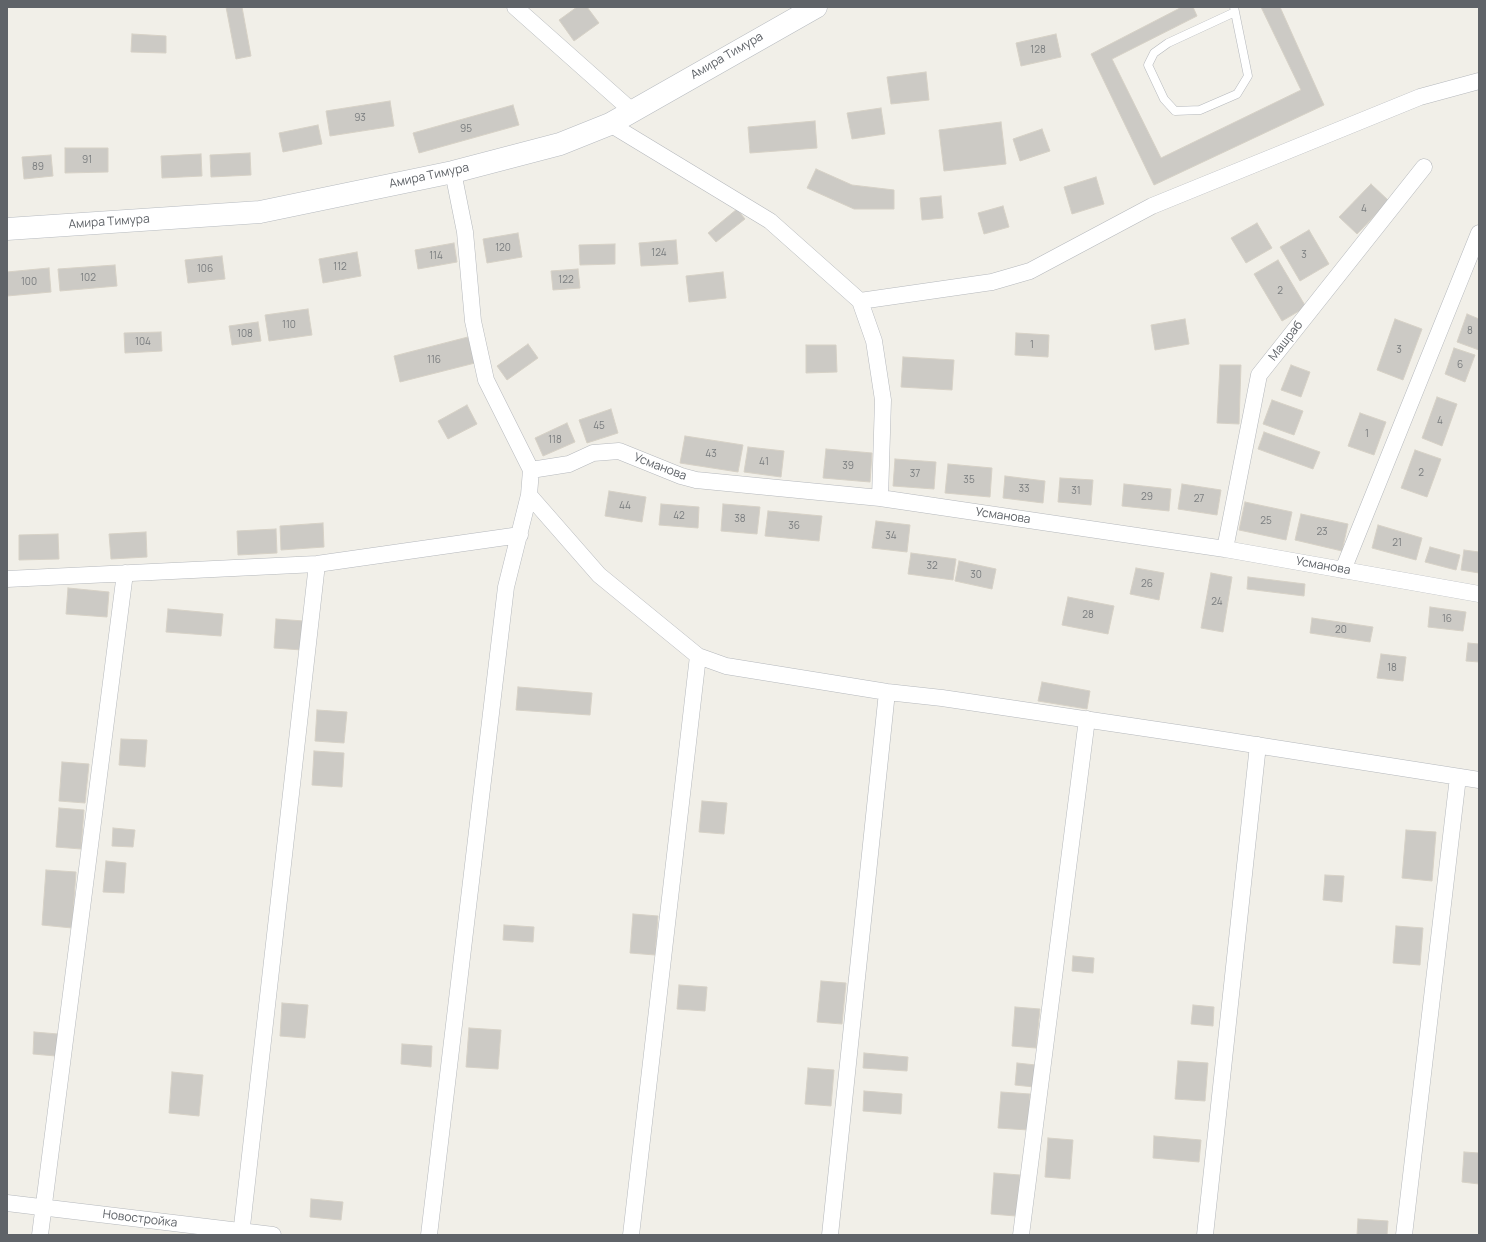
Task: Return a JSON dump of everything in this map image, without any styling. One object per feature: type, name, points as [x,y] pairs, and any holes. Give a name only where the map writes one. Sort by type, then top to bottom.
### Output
[{"type":"street","points":[[515,7],[632,111]]},
{"type":"street","name":"Амира Тимура","points":[[7,229],[260,212],[453,172],[560,144],[610,124],[816,7]]},
{"type":"street","points":[[860,301],[992,282],[1030,271],[1152,206],[1420,97],[1479,81]]},
{"type":"street","points":[[610,124],[770,221],[860,301],[874,341],[883,400],[880,498]]},
{"type":"street","name":"Машраб","points":[[1225,549],[1259,376],[1424,167]]},
{"type":"street","points":[[429,1235],[506,587],[529,495],[531,470],[486,380],[473,321],[465,232],[453,172]]},
{"type":"street","points":[[1343,570],[1479,233]]},
{"type":"street","name":"Усманова","points":[[531,470],[569,464],[593,453],[619,451],[680,476],[696,480],[880,498],[1225,549],[1479,594]]},
{"type":"street","points":[[529,495],[599,575],[698,656],[726,666],[887,692],[942,698],[1088,719],[1479,780]]},
{"type":"street","points":[[7,579],[317,564],[520,535]]},
{"type":"street","points":[[241,1233],[317,564]]},
{"type":"street","points":[[40,1235],[125,573]]},
{"type":"street","points":[[632,1235],[698,656]]},
{"type":"street","points":[[830,1235],[887,692]]},
{"type":"street","points":[[1021,1235],[1088,719]]},
{"type":"street","points":[[1205,1235],[1258,745]]},
{"type":"street","points":[[1404,1235],[1458,777]]},
{"type":"street","name":"Новостройка","points":[[7,1203],[241,1233],[273,1235]]},
{"type":"lane","points":[[1235,10],[1248,76],[1237,94],[1200,110],[1175,111],[1164,99],[1148,65],[1154,53],[1168,43],[1235,10]]},
{"type":"building","points":[[226,7],[242,7],[251,56],[236,59]]},
{"type":"building","points":[[577,7],[587,7],[599,23],[574,41],[559,20]]},
{"type":"building","points":[[1182,7],[1193,7],[1197,16],[1112,59],[1161,158],[1301,90],[1261,7],[1280,7],[1324,105],[1154,185],[1091,54]]},
{"type":"building","points":[[132,34],[166,36],[166,53],[131,52]]},
{"type":"building","points":[[1056,34],[1061,57],[1021,66],[1016,43]]},
{"type":"building","points":[[926,72],[929,100],[891,104],[887,77]]},
{"type":"building","points":[[390,101],[394,126],[330,136],[326,111]]},
{"type":"building","points":[[513,105],[519,125],[419,153],[413,133]]},
{"type":"building","points":[[881,108],[885,134],[852,139],[847,113]]},
{"type":"building","points":[[815,121],[817,148],[750,153],[748,127]]},
{"type":"building","points":[[1001,122],[1006,164],[944,171],[939,130]]},
{"type":"building","points":[[318,125],[322,144],[283,152],[279,133]]},
{"type":"building","points":[[1042,129],[1050,151],[1020,161],[1013,139]]},
{"type":"building","points":[[65,148],[108,148],[108,172],[65,173]]},
{"type":"building","points":[[250,153],[251,175],[211,177],[210,155]]},
{"type":"building","points":[[201,154],[202,176],[162,178],[161,156]]},
{"type":"building","points":[[51,155],[53,176],[24,179],[22,157]]},
{"type":"building","points":[[816,169],[852,185],[894,190],[894,209],[854,209],[807,188]]},
{"type":"building","points":[[1096,177],[1104,204],[1072,214],[1064,187]]},
{"type":"building","points":[[1371,184],[1389,201],[1357,234],[1339,217]]},
{"type":"building","points":[[941,196],[943,218],[922,220],[920,198]]},
{"type":"building","points":[[1003,206],[1009,227],[984,234],[978,213]]},
{"type":"building","points":[[737,209],[745,219],[716,242],[708,233]]},
{"type":"building","points":[[1257,223],[1272,248],[1246,263],[1231,238]]},
{"type":"building","points":[[1309,230],[1329,264],[1300,281],[1280,247]]},
{"type":"building","points":[[518,233],[522,257],[487,263],[483,239]]},
{"type":"building","points":[[676,240],[678,264],[641,266],[639,243]]},
{"type":"building","points":[[454,243],[457,262],[418,269],[415,250]]},
{"type":"building","points":[[615,244],[615,264],[580,265],[579,245]]},
{"type":"building","points":[[357,252],[361,276],[323,283],[319,259]]},
{"type":"building","points":[[222,256],[225,279],[188,283],[185,260]]},
{"type":"building","points":[[1278,260],[1306,307],[1282,321],[1254,274]]},
{"type":"building","points":[[115,265],[117,286],[60,291],[58,269]]},
{"type":"building","points":[[49,268],[51,292],[7,296],[7,272]]},
{"type":"building","points":[[578,269],[580,288],[553,290],[551,271]]},
{"type":"building","points":[[723,272],[726,298],[689,302],[686,276]]},
{"type":"building","points":[[308,309],[312,335],[269,341],[265,315]]},
{"type":"building","points":[[1467,314],[1479,319],[1479,350],[1457,342]]},
{"type":"building","points":[[1185,319],[1189,344],[1155,350],[1151,325]]},
{"type":"building","points":[[1395,319],[1422,329],[1403,380],[1377,370]]},
{"type":"building","points":[[258,322],[261,341],[232,345],[229,326]]},
{"type":"building","points":[[161,332],[162,351],[125,353],[124,333]]},
{"type":"building","points":[[1016,333],[1049,335],[1048,357],[1015,355]]},
{"type":"building","points":[[468,337],[475,363],[400,382],[394,356]]},
{"type":"building","points":[[528,344],[538,358],[507,380],[497,366]]},
{"type":"building","points":[[806,345],[836,345],[837,372],[806,373]]},
{"type":"building","points":[[1454,348],[1475,355],[1465,382],[1445,374]]},
{"type":"building","points":[[903,357],[954,360],[952,390],[901,387]]},
{"type":"building","points":[[1220,365],[1241,365],[1239,424],[1217,423]]},
{"type":"building","points":[[1291,365],[1310,372],[1301,397],[1281,390]]},
{"type":"building","points":[[1437,397],[1457,404],[1442,446],[1422,438]]},
{"type":"building","points":[[1272,400],[1303,411],[1294,435],[1263,424]]},
{"type":"building","points":[[467,405],[477,424],[448,439],[438,421]]},
{"type":"building","points":[[611,409],[618,433],[587,443],[579,420]]},
{"type":"building","points":[[1360,413],[1386,422],[1374,455],[1348,446]]},
{"type":"building","points":[[567,423],[575,442],[543,456],[535,438]]},
{"type":"building","points":[[1264,432],[1320,452],[1313,469],[1258,449]]},
{"type":"building","points":[[685,436],[743,445],[738,472],[680,463]]},
{"type":"building","points":[[748,447],[784,451],[781,477],[744,472]]},
{"type":"building","points":[[826,449],[872,453],[870,482],[823,478]]},
{"type":"building","points":[[1415,450],[1441,459],[1427,497],[1401,488]]},
{"type":"building","points":[[895,459],[936,462],[934,489],[893,486]]},
{"type":"building","points":[[948,464],[992,468],[990,497],[945,493]]},
{"type":"building","points":[[1005,476],[1045,481],[1043,503],[1003,498]]},
{"type":"building","points":[[1060,478],[1093,480],[1091,505],[1058,502]]},
{"type":"building","points":[[1124,484],[1171,489],[1169,511],[1122,506]]},
{"type":"building","points":[[1182,484],[1221,490],[1217,515],[1178,509]]},
{"type":"building","points":[[609,491],[646,497],[642,522],[605,516]]},
{"type":"building","points":[[1245,502],[1292,512],[1286,540],[1239,530]]},
{"type":"building","points":[[661,504],[699,507],[698,528],[659,525]]},
{"type":"building","points":[[723,504],[760,507],[757,534],[721,531]]},
{"type":"building","points":[[768,511],[822,516],[819,541],[765,536]]},
{"type":"building","points":[[1301,514],[1348,524],[1342,551],[1295,540]]},
{"type":"building","points":[[876,521],[910,525],[907,552],[872,548]]},
{"type":"building","points":[[323,523],[324,547],[281,550],[280,526]]},
{"type":"building","points":[[1378,525],[1422,538],[1416,560],[1372,548]]},
{"type":"building","points":[[276,529],[277,553],[238,555],[237,531]]},
{"type":"building","points":[[146,532],[147,557],[111,559],[109,534]]},
{"type":"building","points":[[58,534],[59,559],[19,560],[19,535]]},
{"type":"building","points":[[1430,547],[1460,555],[1456,570],[1425,562]]},
{"type":"building","points":[[1464,550],[1479,552],[1479,573],[1461,570]]},
{"type":"building","points":[[911,553],[956,559],[953,580],[908,574]]},
{"type":"building","points":[[959,561],[996,569],[992,589],[955,581]]},
{"type":"building","points":[[1136,568],[1164,573],[1159,600],[1130,594]]},
{"type":"building","points":[[1211,573],[1232,577],[1223,632],[1201,628]]},
{"type":"building","points":[[1248,577],[1305,584],[1304,596],[1247,589]]},
{"type":"building","points":[[68,588],[109,592],[107,617],[66,614]]},
{"type":"building","points":[[1068,597],[1114,606],[1108,634],[1062,625]]},
{"type":"building","points":[[1430,607],[1466,612],[1463,631],[1428,627]]},
{"type":"building","points":[[168,609],[223,614],[221,636],[166,632]]},
{"type":"building","points":[[1312,618],[1373,627],[1370,642],[1310,633]]},
{"type":"building","points":[[276,619],[304,621],[302,650],[274,648]]},
{"type":"building","points":[[1468,643],[1479,644],[1479,662],[1466,661]]},
{"type":"building","points":[[1381,654],[1406,657],[1403,681],[1377,678]]},
{"type":"building","points":[[1042,682],[1090,691],[1087,709],[1038,701]]},
{"type":"building","points":[[518,687],[592,693],[590,715],[516,710]]},
{"type":"building","points":[[317,710],[347,712],[344,743],[315,741]]},
{"type":"building","points":[[121,739],[147,740],[145,767],[119,765]]},
{"type":"building","points":[[314,751],[344,753],[342,787],[312,785]]},
{"type":"building","points":[[62,762],[89,764],[85,803],[59,801]]},
{"type":"building","points":[[702,801],[727,803],[724,834],[699,832]]},
{"type":"building","points":[[59,808],[84,810],[81,849],[56,847]]},
{"type":"building","points":[[113,828],[135,830],[133,847],[112,846]]},
{"type":"building","points":[[1406,830],[1436,832],[1432,881],[1402,878]]},
{"type":"building","points":[[106,861],[126,863],[124,893],[103,892]]},
{"type":"building","points":[[46,870],[76,872],[72,928],[42,925]]},
{"type":"building","points":[[1325,875],[1344,876],[1342,902],[1323,900]]},
{"type":"building","points":[[633,914],[658,916],[655,955],[630,953]]},
{"type":"building","points":[[504,925],[534,927],[533,942],[503,940]]},
{"type":"building","points":[[1396,926],[1423,928],[1420,965],[1393,963]]},
{"type":"building","points":[[1073,956],[1094,958],[1093,973],[1072,971]]},
{"type":"building","points":[[821,981],[846,983],[842,1024],[817,1022]]},
{"type":"building","points":[[679,985],[707,987],[705,1011],[677,1009]]},
{"type":"building","points":[[282,1003],[308,1005],[305,1038],[280,1036]]},
{"type":"building","points":[[1193,1005],[1214,1007],[1213,1026],[1191,1024]]},
{"type":"building","points":[[1015,1007],[1040,1009],[1036,1048],[1012,1046]]},
{"type":"building","points":[[469,1028],[501,1030],[498,1069],[466,1067]]},
{"type":"building","points":[[34,1032],[58,1034],[56,1056],[33,1054]]},
{"type":"building","points":[[402,1044],[432,1046],[431,1067],[401,1064]]},
{"type":"building","points":[[864,1053],[908,1057],[907,1071],[863,1068]]},
{"type":"building","points":[[1178,1061],[1208,1063],[1205,1101],[1175,1099]]},
{"type":"building","points":[[1017,1063],[1036,1065],[1034,1087],[1015,1085]]},
{"type":"building","points":[[808,1068],[834,1070],[831,1106],[805,1104]]},
{"type":"building","points":[[172,1072],[203,1075],[199,1116],[169,1113]]},
{"type":"building","points":[[864,1091],[902,1094],[901,1114],[863,1111]]},
{"type":"building","points":[[1001,1092],[1030,1094],[1028,1130],[998,1128]]},
{"type":"building","points":[[1154,1136],[1201,1140],[1199,1162],[1153,1158]]},
{"type":"building","points":[[1048,1138],[1073,1140],[1070,1179],[1045,1177]]},
{"type":"building","points":[[1464,1152],[1479,1153],[1479,1184],[1462,1182]]},
{"type":"building","points":[[994,1173],[1020,1175],[1016,1216],[991,1214]]},
{"type":"building","points":[[311,1199],[343,1202],[341,1220],[310,1217]]},
{"type":"building","points":[[1358,1219],[1388,1221],[1387,1235],[1357,1235]]}]
